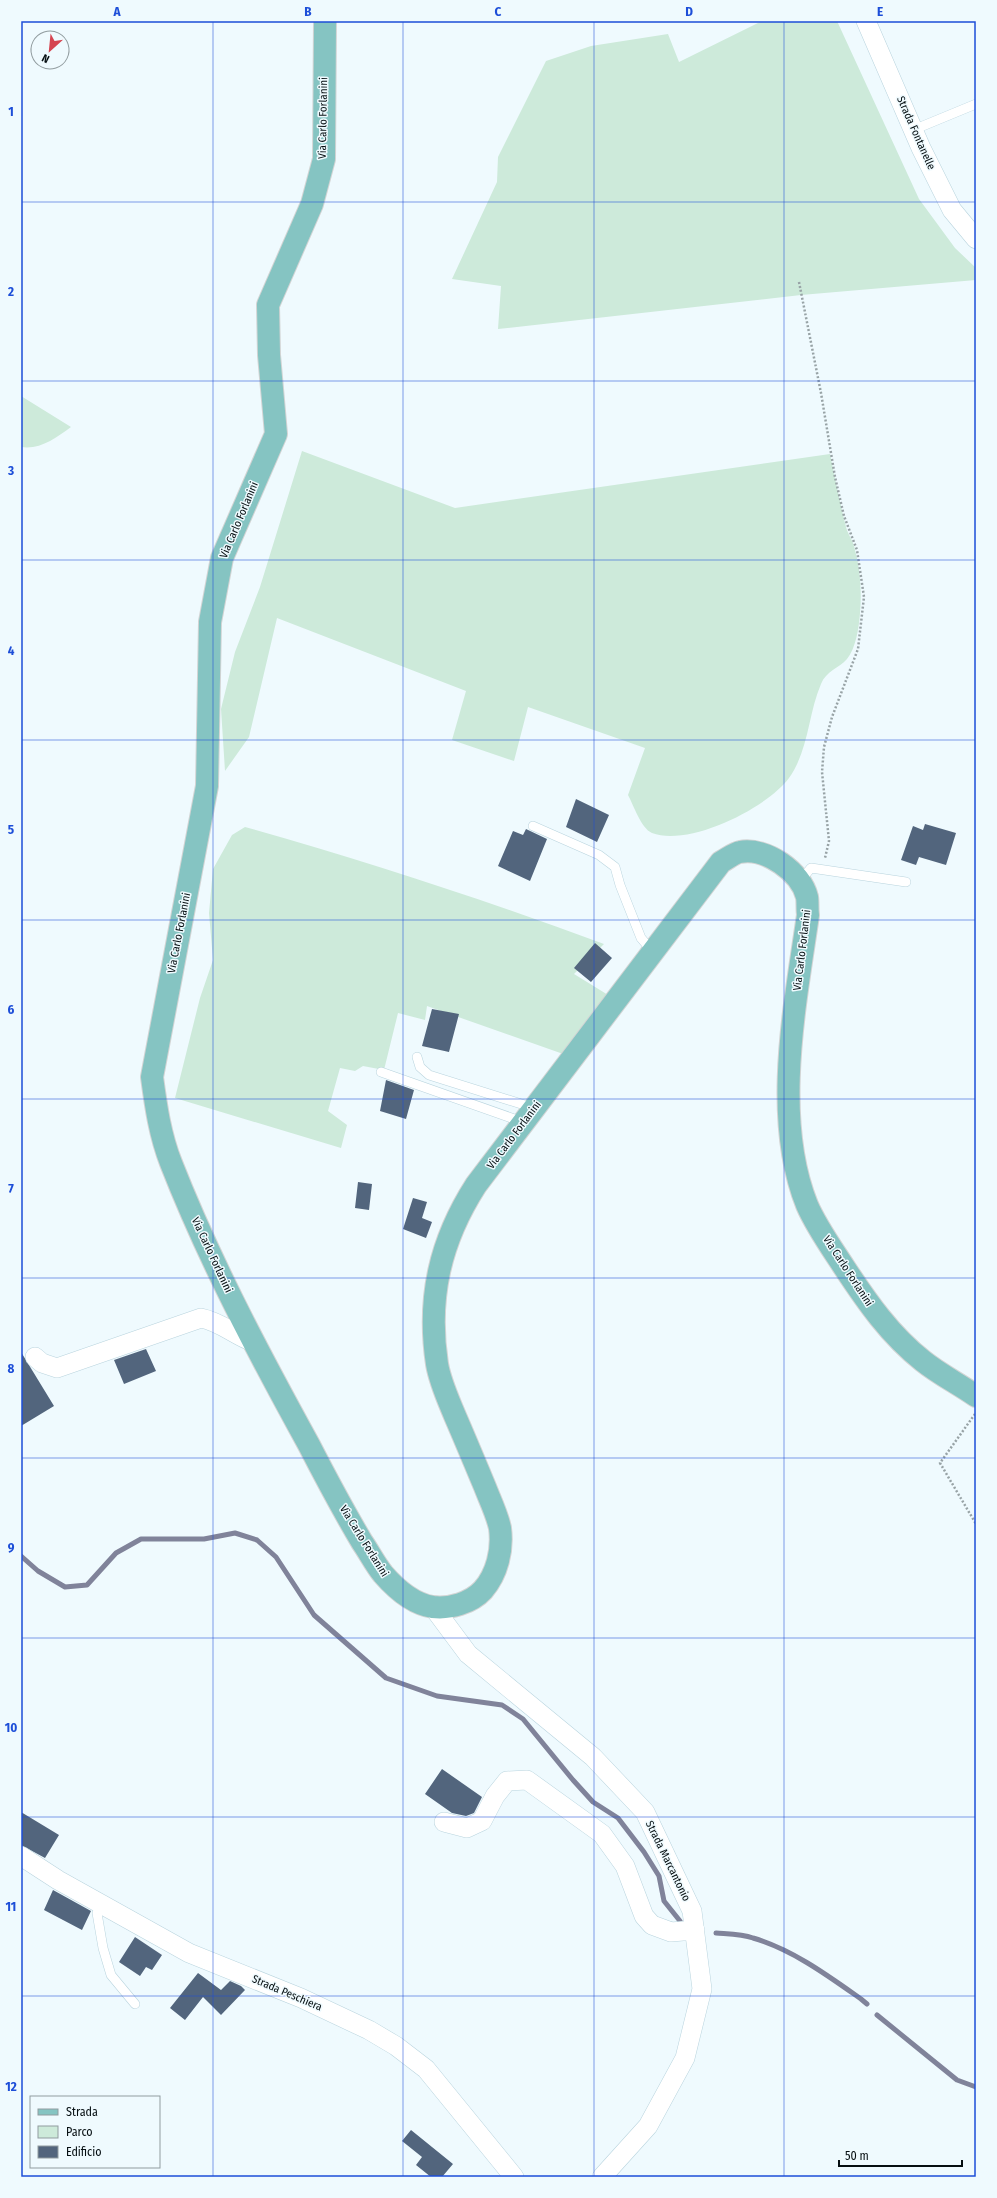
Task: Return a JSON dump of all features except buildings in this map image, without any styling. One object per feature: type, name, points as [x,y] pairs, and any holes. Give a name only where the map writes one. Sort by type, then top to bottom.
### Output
[{"type":"main road","name":"Via Carlo Forlanini","points":[[325,21],[324,159],[312,204],[268,306],[269,355],[276,434],[222,558],[210,622],[207,786],[152,1077],[157,1118],[170,1161],[253,1342],[348,1519],[382,1572],[398,1591],[420,1604],[433,1607],[453,1607],[478,1596],[486,1586],[496,1568],[501,1549],[500,1528],[444,1390],[437,1368],[434,1338],[434,1306],[443,1254],[451,1229],[476,1185],[721,862],[740,852],[754,853],[774,858],[788,868],[800,881],[807,897],[808,915],[790,1046],[789,1111],[796,1171],[807,1206],[866,1302],[890,1330],[923,1362],[976,1396]]},
{"type":"street","name":"Strada Fontanelle","points":[[866,21],[913,130],[952,210],[976,240]]},
{"type":"street","points":[[35,1357],[42,1363],[57,1368],[201,1318],[222,1324],[241,1337],[253,1342]]},
{"type":"street","name":"Strada Marcantonio","points":[[433,1607],[468,1654],[592,1757],[645,1812],[692,1911],[702,1989],[685,2058],[648,2126],[602,2177]]},
{"type":"street","points":[[444,1822],[468,1828],[482,1821],[495,1796],[507,1781],[527,1780],[602,1834],[625,1866],[644,1916],[652,1925],[671,1932],[695,1930]]},
{"type":"street","name":"Strada Peschiera","points":[[21,1856],[58,1880],[188,1953],[301,1998],[369,2030],[396,2046],[426,2069],[514,2177]]},
{"type":"lane","points":[[913,130],[976,104]]},
{"type":"lane","points":[[533,826],[599,855],[615,867],[620,885],[641,938],[653,952]]},
{"type":"lane","points":[[800,881],[811,868],[906,882]]},
{"type":"lane","points":[[418,1057],[420,1068],[429,1075],[529,1115]]},
{"type":"lane","points":[[381,1072],[529,1115]]},
{"type":"lane","points":[[102,1904],[97,1913],[103,1948],[111,1975],[135,2004]]},
{"type":"path","points":[[799,282],[821,393],[835,477],[844,516],[857,550],[864,597],[858,649],[832,717],[824,747],[822,772],[826,793],[829,841],[821,870]]},
{"type":"path","points":[[976,1412],[940,1463],[976,1524]]},
{"type":"green space","points":[[762,21],[837,21],[919,199],[955,248],[976,268],[976,280],[801,295],[498,329],[501,286],[452,279],[497,182],[498,157],[546,61],[591,46],[668,34],[679,62]]},
{"type":"green space","points":[[21,396],[71,427],[54,439],[41,445],[35,447],[21,447]]},
{"type":"green space","points":[[302,451],[455,508],[830,454],[846,527],[854,547],[858,565],[861,597],[859,625],[853,649],[847,659],[829,673],[821,684],[813,707],[801,756],[789,778],[778,790],[764,801],[726,822],[706,830],[686,835],[668,836],[652,833],[641,822],[628,795],[645,748],[528,707],[514,761],[452,740],[466,691],[277,618],[249,737],[225,771],[221,709],[235,652],[260,587]]},
{"type":"green space","points":[[245,827],[335,853],[425,882],[604,944],[574,974],[613,998],[566,1055],[427,1006],[425,1020],[398,1013],[384,1070],[363,1066],[355,1071],[340,1068],[328,1111],[347,1125],[341,1148],[175,1098],[200,998],[213,960],[209,913],[213,869],[232,835]]},
{"type":"waterway","points":[[21,1556],[38,1571],[65,1587],[87,1585],[116,1553],[141,1539],[204,1539],[235,1533],[257,1540],[276,1557],[314,1615],[386,1678],[437,1696],[502,1705],[523,1719],[593,1802],[618,1818],[644,1852],[659,1876],[664,1901],[680,1921]]},
{"type":"waterway","points":[[716,1933],[735,1934],[749,1937],[782,1949],[822,1972],[867,2004]]},
{"type":"waterway","points":[[877,2015],[957,2080],[976,2087]]}]
